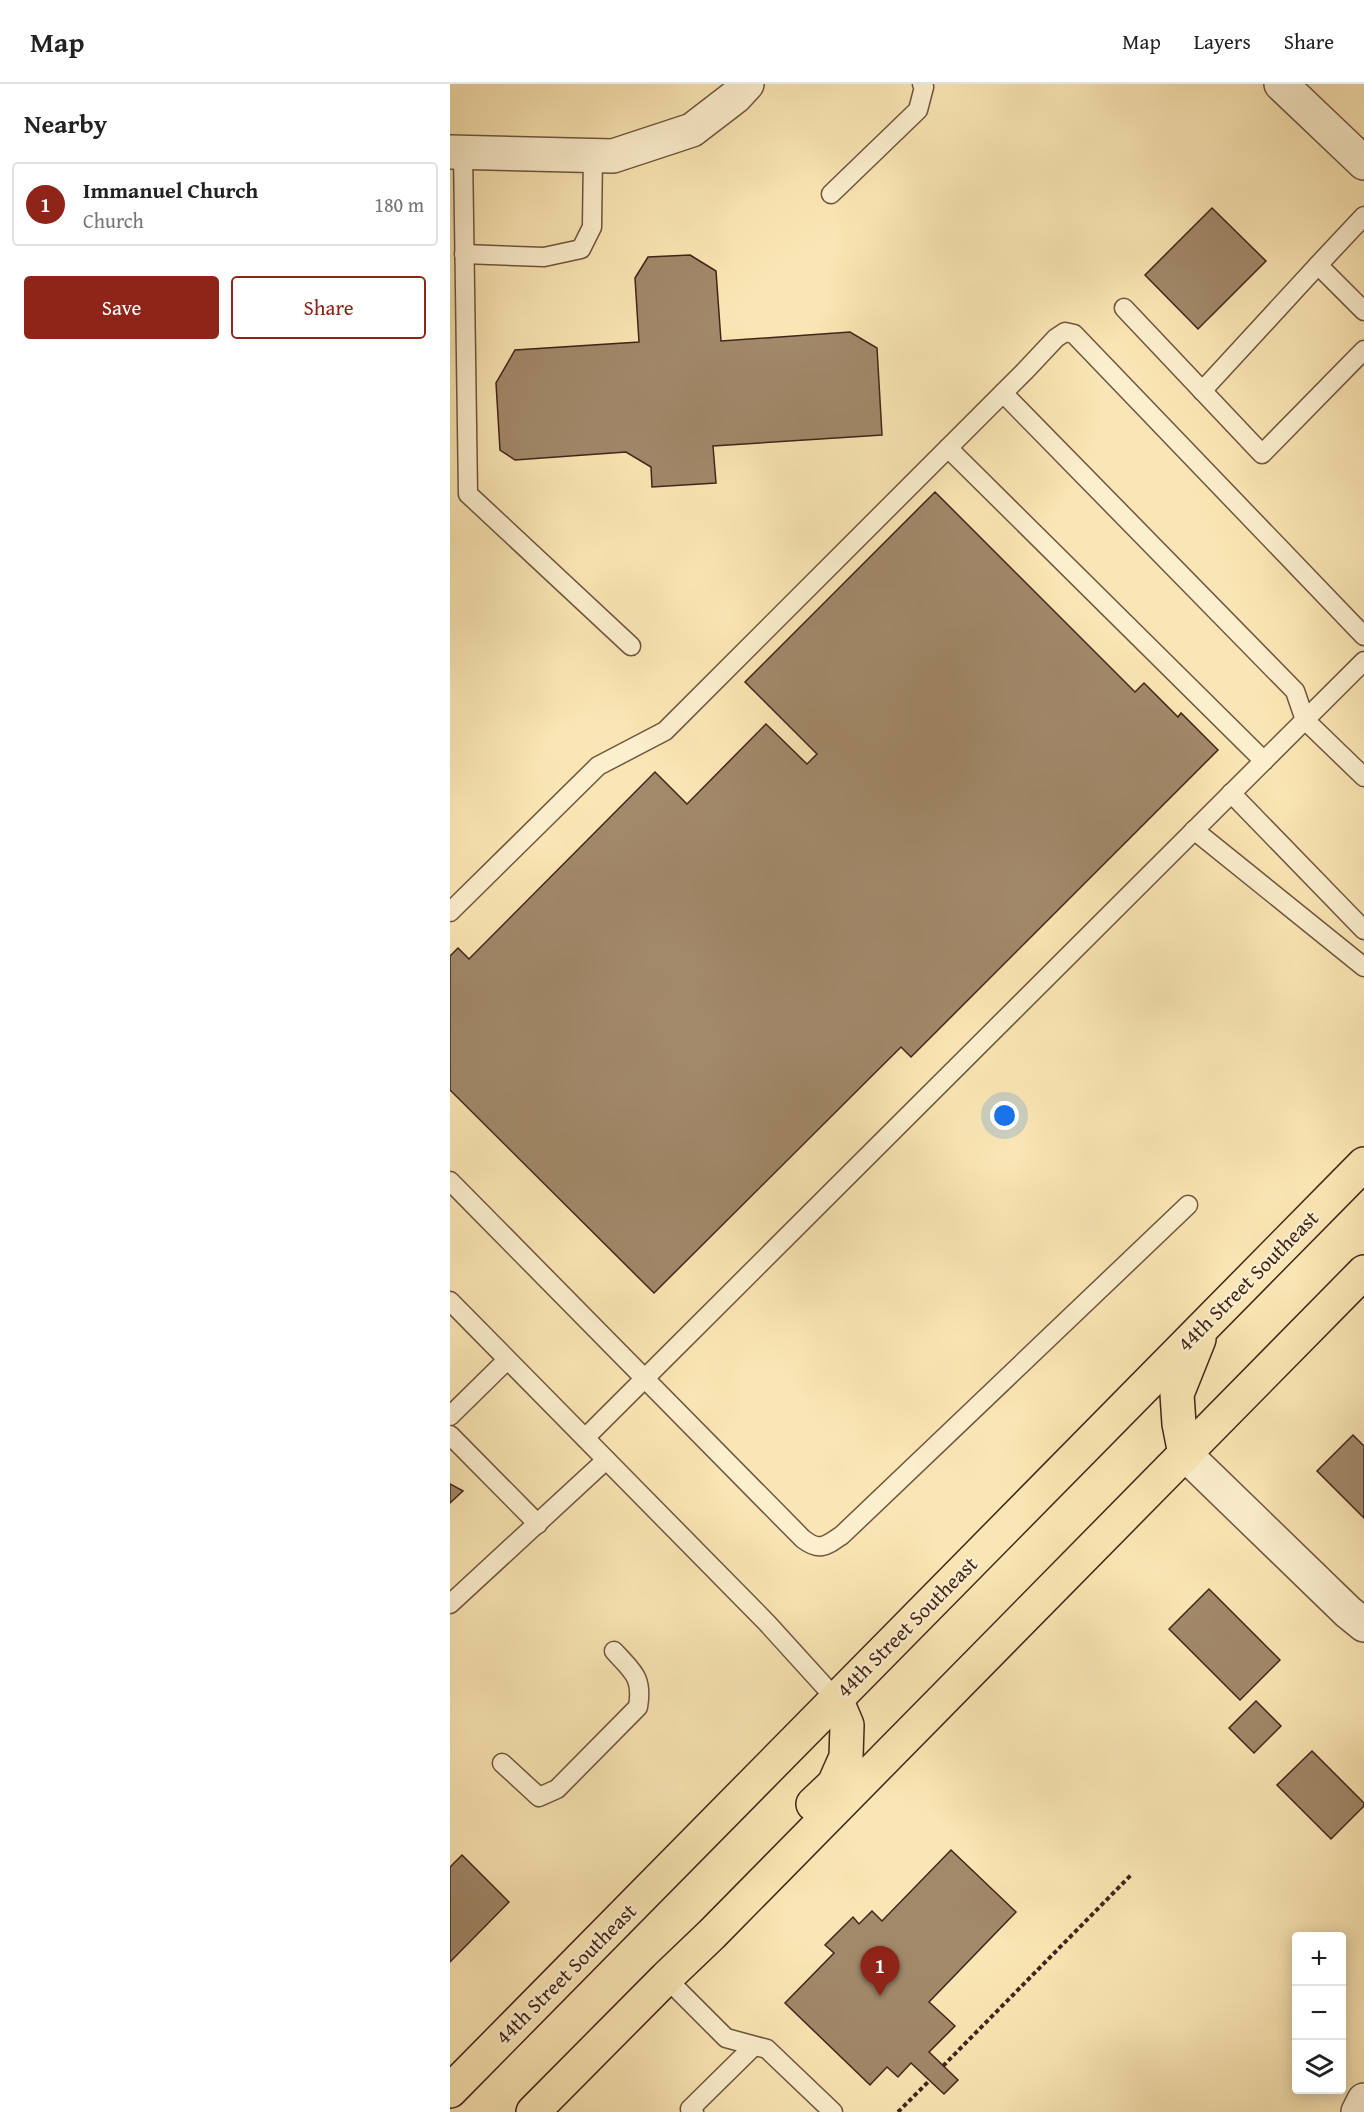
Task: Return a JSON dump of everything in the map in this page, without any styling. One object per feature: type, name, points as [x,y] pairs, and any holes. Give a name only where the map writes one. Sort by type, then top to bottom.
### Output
[{"type":"main road","name":"44th Street Southeast","points":[[450,2091],[1364,1164]]},
{"type":"main road","points":[[535,2112],[1364,1272]]},
{"type":"main road","points":[[1185,1454],[1179,1424],[1177,1394],[1204,1326]]},
{"type":"main road","points":[[712,1934],[722,1893],[742,1871],[834,1784],[846,1757],[847,1725],[836,1699]]},
{"type":"street","points":[[456,152],[613,156],[692,130],[735,97],[747,84]]},
{"type":"street","points":[[1290,87],[1364,163]]},
{"type":"street","points":[[1185,1454],[1348,1612],[1364,1624]]},
{"type":"street","points":[[1358,2112],[1364,2100]]},
{"type":"lane","points":[[831,194],[918,110],[924,87],[922,84]]},
{"type":"lane","points":[[456,152],[464,254],[468,494],[631,646]]},
{"type":"lane","points":[[464,254],[544,257],[581,249],[592,227],[593,155]]},
{"type":"lane","points":[[1202,391],[1364,216]]},
{"type":"lane","points":[[1318,265],[1364,311]]},
{"type":"lane","points":[[1124,308],[1262,454],[1364,350]]},
{"type":"lane","points":[[450,912],[598,766],[665,731],[1056,338],[1065,332],[1074,334],[1364,636]]},
{"type":"lane","points":[[1003,393],[1295,691],[1305,720],[1364,777]]},
{"type":"lane","points":[[948,448],[1264,761]]},
{"type":"lane","points":[[585,1438],[1364,661]]},
{"type":"lane","points":[[1231,793],[1364,930]]},
{"type":"lane","points":[[1194,830],[1364,967]]},
{"type":"lane","points":[[450,1181],[803,1539],[812,1546],[824,1547],[842,1535],[1188,1205]]},
{"type":"lane","points":[[450,1301],[767,1623],[836,1699]]},
{"type":"lane","points":[[450,1416],[507,1360]]},
{"type":"lane","points":[[450,1435],[538,1524]]},
{"type":"lane","points":[[450,1604],[606,1460]]},
{"type":"lane","points":[[502,1763],[539,1797],[556,1789],[630,1716],[638,1707],[641,1690],[635,1674],[614,1651]]},
{"type":"lane","points":[[666,1978],[726,2038],[767,2049],[833,2112]]},
{"type":"lane","points":[[694,2112],[690,2109],[754,2046]]},
{"type":"path","points":[[943,2066],[1132,1874]]},
{"type":"path","points":[[898,2112],[929,2081]]},
{"type":"building","points":[[1212,208],[1266,261],[1198,329],[1145,275]]},
{"type":"building","points":[[690,255],[716,271],[721,341],[850,332],[877,348],[882,435],[713,446],[716,483],[652,487],[651,467],[626,452],[515,460],[500,450],[496,383],[515,350],[639,342],[635,278],[648,257]]},
{"type":"building","points":[[935,492],[1135,692],[1144,683],[1178,717],[1181,713],[1218,750],[911,1057],[901,1047],[654,1293],[450,1090],[450,956],[458,948],[469,959],[655,772],[687,804],[766,724],[807,764],[817,754],[745,682]]},
{"type":"building","points":[[1353,1435],[1364,1446],[1364,1518],[1317,1471]]},
{"type":"building","points":[[450,1484],[463,1491],[450,1503]]},
{"type":"building","points":[[1209,1589],[1280,1660],[1240,1700],[1169,1629]]},
{"type":"building","points":[[1256,1701],[1281,1726],[1254,1753],[1229,1728]]},
{"type":"building","points":[[1312,1751],[1364,1803],[1364,1806],[1331,1839],[1277,1785]]},
{"type":"building","points":[[951,1850],[1016,1912],[929,2002],[955,2026],[929,2052],[958,2080],[944,2094],[911,2063],[898,2077],[887,2067],[870,2085],[785,2003],[834,1953],[825,1945],[853,1917],[859,1924],[872,1911],[882,1921]]},
{"type":"building","points":[[462,1855],[509,1902],[450,1962],[450,1867]]},
{"type":"place","name":"Immanuel Church","points":[[880,1996]]}]
